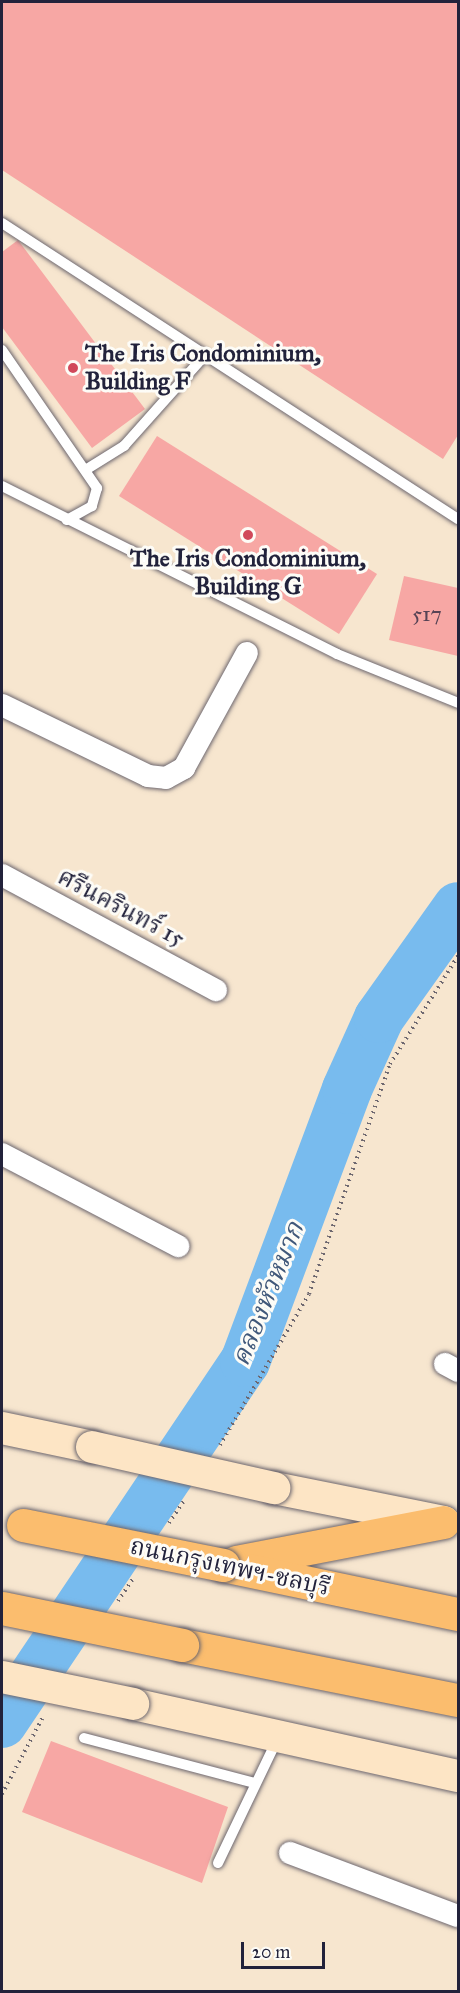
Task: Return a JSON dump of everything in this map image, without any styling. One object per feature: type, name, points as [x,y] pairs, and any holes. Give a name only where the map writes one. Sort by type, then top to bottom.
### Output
[{"type":"highway","name":"ถนนกรุงเทพฯ-ชลบุรี","points":[[12,1523],[459,1614]]},
{"type":"highway","points":[[223,1565],[451,1523]]},
{"type":"highway","points":[[2,1608],[182,1645],[352,1676],[459,1700]]},
{"type":"highway","points":[[352,1676],[459,1714]]},
{"type":"main road","points":[[2,1428],[274,1488],[451,1523]]},
{"type":"main road","points":[[2,1677],[133,1704],[277,1740],[459,1776]]},
{"type":"street","points":[[2,705],[148,776],[166,778],[184,768],[247,652]]},
{"type":"street","name":"ศรีนครินทร์ 15","points":[[2,875],[216,990]]},
{"type":"street","points":[[2,1154],[178,1245]]},
{"type":"street","points":[[290,1853],[459,1916]]},
{"type":"lane","points":[[2,222],[459,519]]},
{"type":"lane","points":[[2,350],[87,469],[97,488],[92,506],[67,520]]},
{"type":"lane","points":[[87,469],[124,446],[205,355]]},
{"type":"lane","points":[[2,486],[337,654],[459,703]]},
{"type":"lane","points":[[84,1738],[254,1783]]},
{"type":"lane","points":[[218,1863],[254,1783],[277,1740]]},
{"type":"path","points":[[213,1455],[309,1294],[390,1064],[459,956]]},
{"type":"path","points":[[161,1535],[187,1495]]},
{"type":"path","points":[[115,1605],[142,1565]]},
{"type":"path","points":[[2,1794],[50,1706]]},
{"type":"building","points":[[2,2],[458,2],[458,435],[443,459],[2,170]]},
{"type":"building","name":"The Iris Condominium, Building F","points":[[18,240],[145,409],[92,448],[2,327],[2,252]]},
{"type":"building","name":"The Iris Condominium, Building G","points":[[157,436],[377,574],[339,634],[119,496]]},
{"type":"building","points":[[404,576],[458,588],[458,656],[389,640]]},
{"type":"building","points":[[51,1741],[228,1807],[202,1883],[22,1812]]},
{"type":"waterway","name":"คลองหัวหมาก","points":[[2,1723],[245,1362],[347,1089],[379,1018],[458,907]]},
{"type":"place","name":"The Iris Condominium, Building F","points":[[73,368]]},
{"type":"place","name":"The Iris Condominium, Building G","points":[[248,535]]}]
